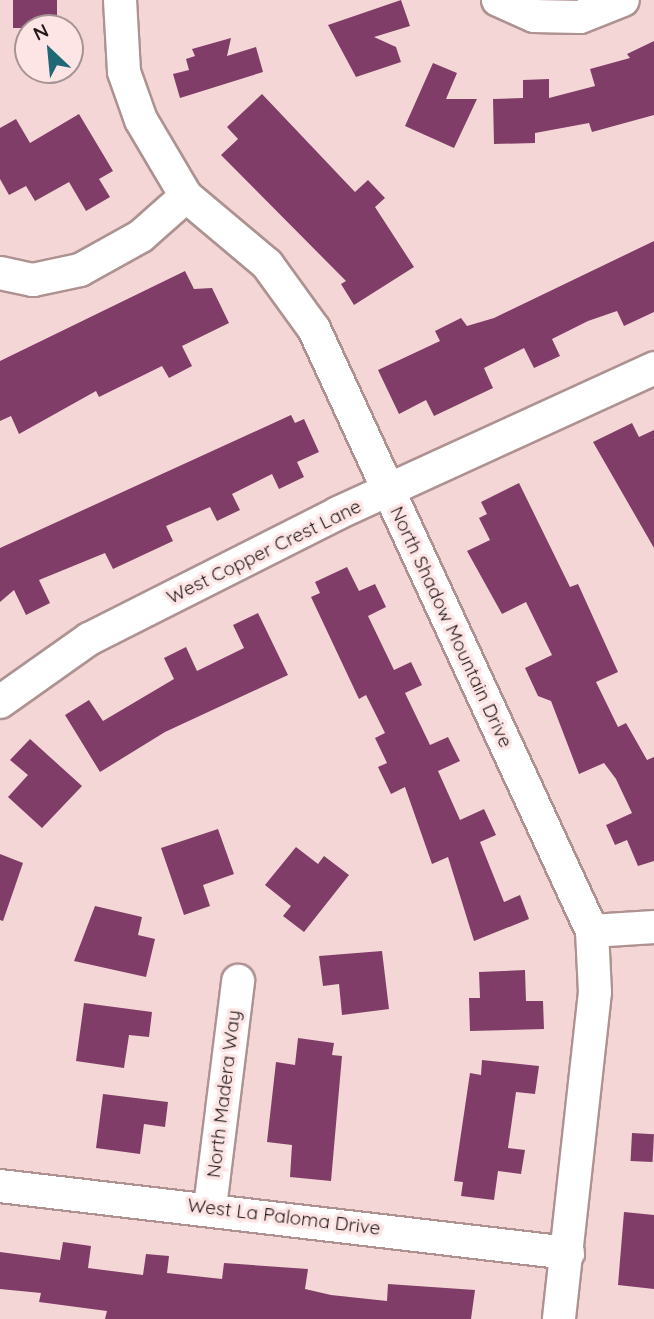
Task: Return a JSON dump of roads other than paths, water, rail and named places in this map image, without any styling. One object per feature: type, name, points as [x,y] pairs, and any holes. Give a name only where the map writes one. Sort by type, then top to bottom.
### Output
[{"type":"street","name":"North Shadow Mountain Drive","points":[[120,0],[124,72],[141,120],[186,196],[267,264],[314,329],[592,931],[595,992],[559,1319]]},
{"type":"street","points":[[498,0],[534,16],[580,17],[623,0]]},
{"type":"street","points":[[0,273],[33,280],[80,270],[141,236],[186,196]]},
{"type":"street","name":"West Copper Crest Lane","points":[[0,702],[89,639],[654,368]]},
{"type":"street","points":[[592,931],[654,927]]},
{"type":"street","name":"North Madera Way","points":[[210,1207],[238,981]]},
{"type":"street","name":"West La Paloma Drive","points":[[0,1186],[210,1207],[568,1253]]}]
